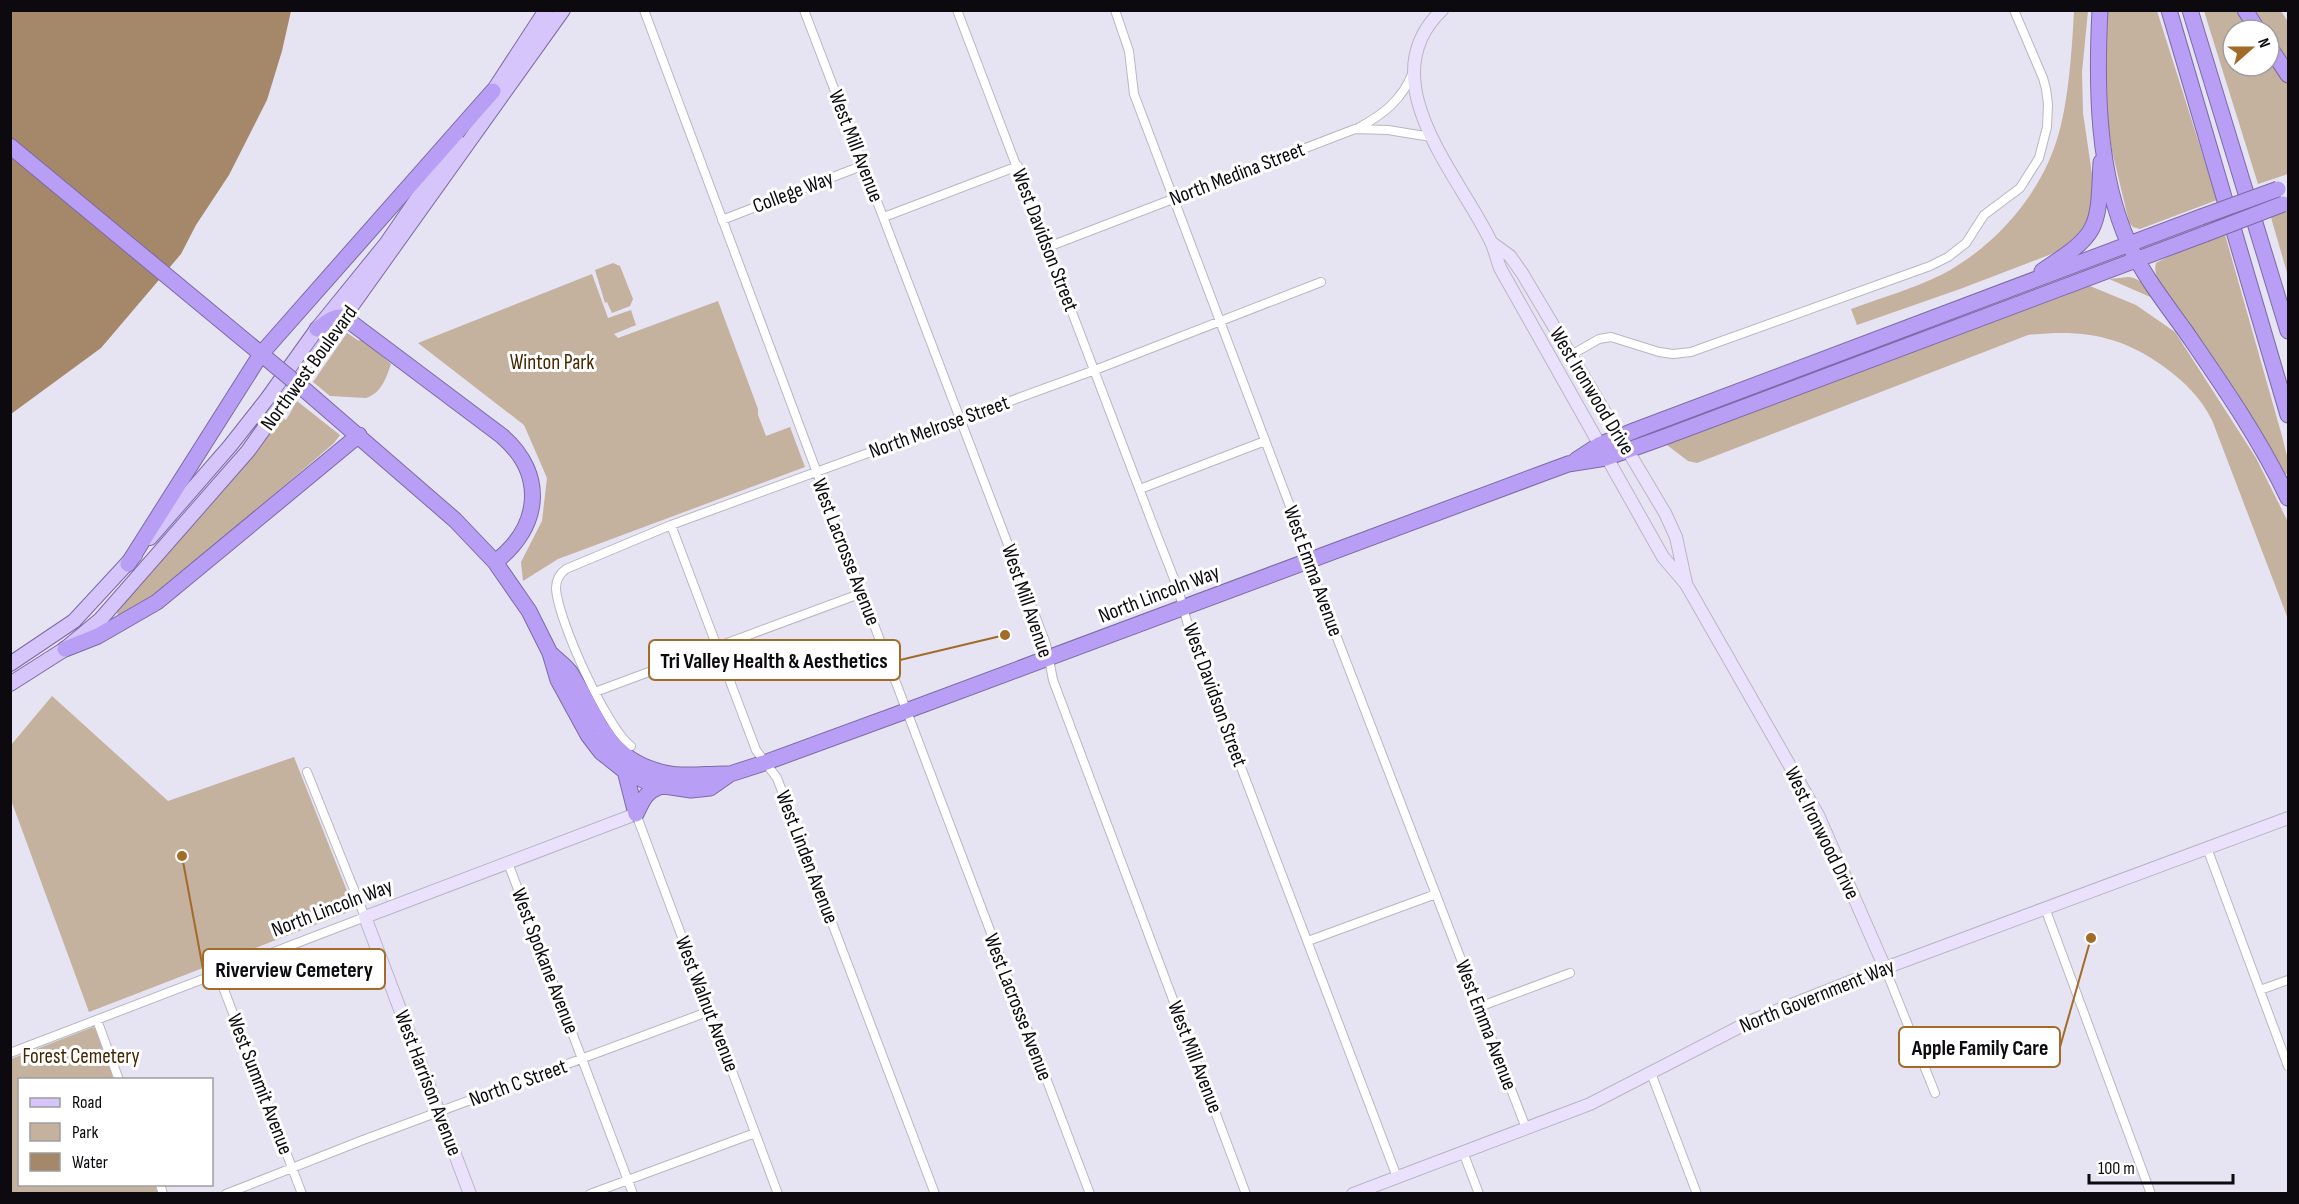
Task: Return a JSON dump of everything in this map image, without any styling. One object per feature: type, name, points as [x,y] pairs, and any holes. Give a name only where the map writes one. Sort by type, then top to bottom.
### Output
[{"type":"highway","points":[[2019,286],[2075,249],[2091,231],[2099,208],[2102,126],[2098,52],[2100,10]]},
{"type":"highway","points":[[2169,10],[2289,415]]},
{"type":"highway","points":[[2190,10],[2289,332]]},
{"type":"highway","points":[[128,564],[261,354],[494,91]]},
{"type":"highway","points":[[2102,126],[2112,190],[2129,245],[2252,431],[2289,498]]},
{"type":"highway","points":[[10,146],[359,435],[455,520],[495,562],[529,611],[550,653],[558,680],[588,735],[601,752],[625,771],[659,787],[691,790],[710,788],[730,774]]},
{"type":"highway","points":[[1603,451],[1619,437],[2283,187]]},
{"type":"highway","points":[[1603,451],[1628,450],[2286,203]]},
{"type":"highway","points":[[317,330],[334,318],[341,316],[345,318],[502,436],[519,454],[531,480],[532,511],[512,550],[495,562]]},
{"type":"highway","points":[[66,649],[98,636],[158,602],[359,435]]},
{"type":"highway","name":"North Lincoln Way","points":[[730,774],[906,711],[1603,451]]},
{"type":"highway","points":[[550,653],[569,670],[597,724],[610,743],[628,758],[666,773],[730,774]]},
{"type":"highway","points":[[625,771],[636,814]]},
{"type":"highway","points":[[636,814],[650,790],[659,787]]},
{"type":"main road","name":"Northwest Boulevard","points":[[10,664],[74,621],[128,564],[231,446],[317,330],[386,244],[446,155],[494,91],[546,10]]},
{"type":"main road","name":"Northwest Boulevard","points":[[10,684],[66,649],[89,631],[248,451],[563,10]]},
{"type":"street","name":"West Lacrosse Avenue","points":[[644,10],[861,593],[1090,1194]]},
{"type":"street","name":"West Mill Avenue","points":[[804,10],[1046,644],[1053,680],[1246,1194]]},
{"type":"street","name":"West Davidson Street","points":[[957,10],[1140,489],[1183,607],[1191,636],[1397,1177]]},
{"type":"street","name":"West Emma Avenue","points":[[1115,10],[1129,51],[1134,94],[1310,559],[1319,591],[1526,1128]]},
{"type":"street","name":"West Ironwood Drive","points":[[1442,10],[1425,32],[1416,54],[1414,67],[1417,97],[1431,136],[1492,243],[1500,268],[1663,557],[1686,584],[1818,815],[1885,968],[1935,1093]]},
{"type":"street","points":[[1571,355],[1599,339],[1611,337],[1659,352],[1673,354],[1691,352],[1930,266],[1959,249],[1984,215],[2020,188],[2039,158],[2043,144],[2048,104],[2043,78],[2014,10]]},
{"type":"street","points":[[1355,129],[1383,113],[1396,101],[1405,90],[1414,67]]},
{"type":"street","name":"North Medina Street","points":[[1048,247],[1355,129],[1388,130],[1431,136]]},
{"type":"street","name":"College Way","points":[[722,220],[864,165]]},
{"type":"street","points":[[884,217],[1018,166]]},
{"type":"street","name":"West Ironwood Drive","points":[[1492,243],[1510,256],[1522,273],[1665,513],[1676,537],[1686,584]]},
{"type":"street","name":"North Melrose Street","points":[[595,692],[580,659],[556,589],[559,575],[566,568],[670,525],[1095,370],[1321,282]]},
{"type":"street","points":[[1140,489],[1265,441]]},
{"type":"street","name":"West Linden Avenue","points":[[670,525],[756,750],[777,778],[935,1194]]},
{"type":"street","points":[[631,746],[619,736],[595,692],[861,593]]},
{"type":"street","name":"West Harrison Avenue","points":[[307,772],[365,917],[470,1194]]},
{"type":"street","name":"North Lincoln Way","points":[[10,1053],[636,814]]},
{"type":"street","name":"West Walnut Avenue","points":[[636,814],[778,1194]]},
{"type":"street","name":"North Government Way","points":[[1353,1194],[1590,1104],[1751,1021],[1885,968],[2289,818]]},
{"type":"street","points":[[2207,848],[2289,1066]]},
{"type":"street","name":"West Spokane Avenue","points":[[508,864],[633,1194]]},
{"type":"street","points":[[1308,941],[1436,894]]},
{"type":"street","points":[[2045,908],[2151,1194]]},
{"type":"street","points":[[1479,1007],[1570,973]]},
{"type":"street","name":"West Summit Avenue","points":[[218,974],[302,1194]]},
{"type":"street","points":[[2260,990],[2289,980]]},
{"type":"street","name":"North C Street","points":[[226,1194],[710,1011]]},
{"type":"street","points":[[97,1020],[118,1078]]},
{"type":"street","points":[[1651,1073],[1697,1194]]},
{"type":"street","points":[[590,1194],[755,1133]]},
{"type":"street","points":[[1463,1152],[1479,1194]]},
{"type":"green space","points":[[2074,11],[2088,11],[2082,72],[2083,113],[2094,188],[2091,214],[2078,236],[2062,250],[1857,325],[1851,309],[1919,285],[1959,265],[1993,238],[2022,206],[2045,170],[2058,136],[2068,82]]},
{"type":"green space","points":[[2106,11],[2157,11],[2217,200],[2140,229],[2133,227],[2129,222],[2112,151],[2104,93]]},
{"type":"green space","points":[[2204,11],[2241,11],[2246,18],[2221,18],[2221,65]]},
{"type":"green space","points":[[2256,11],[2281,11],[2288,22],[2288,60],[2281,49],[2281,18],[2261,18]]},
{"type":"green space","points":[[2281,70],[2288,80],[2288,174],[2258,184],[2225,78],[2281,78]]},
{"type":"green space","points":[[2288,208],[2288,276],[2270,214]]},
{"type":"green space","points":[[2224,231],[2282,436],[2288,460],[2288,474],[2285,474],[2232,388],[2160,285],[2156,273],[2156,263],[2204,238]]},
{"type":"green space","points":[[613,263],[620,266],[633,299],[630,306],[612,313],[607,302],[605,303],[595,270]]},
{"type":"green space","name":"Winton Park","points":[[592,274],[608,318],[631,310],[636,325],[614,334],[618,338],[718,301],[766,436],[790,427],[805,467],[558,559],[523,581],[521,562],[542,521],[547,478],[524,425],[418,343]]},
{"type":"green space","points":[[2129,277],[2141,282],[2155,299],[2109,279]]},
{"type":"green space","points":[[2090,286],[2136,305],[2175,332],[2256,458],[2288,522],[2288,619],[2212,420],[2191,390],[2171,372],[2131,347],[2115,341],[2083,334],[2028,335],[1697,463],[1688,461],[1663,442],[1736,418]]},
{"type":"green space","points":[[347,333],[359,341],[361,338],[391,364],[379,389],[366,398],[330,396],[313,382]]},
{"type":"green space","points":[[297,401],[340,435],[334,443],[134,611],[118,616],[117,611],[285,411],[284,419],[286,420]]},
{"type":"green space","points":[[52,696],[168,801],[294,757],[351,901],[351,911],[89,1012],[11,800],[11,745]]},
{"type":"green space","name":"Forest Cemetery","points":[[93,1027],[96,1029],[115,1078],[18,1078],[18,1186],[155,1186],[158,1193],[11,1194],[11,1059]]},
{"type":"water","points":[[11,11],[291,11],[267,100],[229,175],[196,225],[181,254],[101,348],[11,414]]},
{"type":"place","name":"Tri Valley Health & Aesthetics","points":[[1005,635]]},
{"type":"place","name":"Riverview Cemetery","points":[[182,856]]},
{"type":"place","name":"Apple Family Care","points":[[2091,938]]}]
